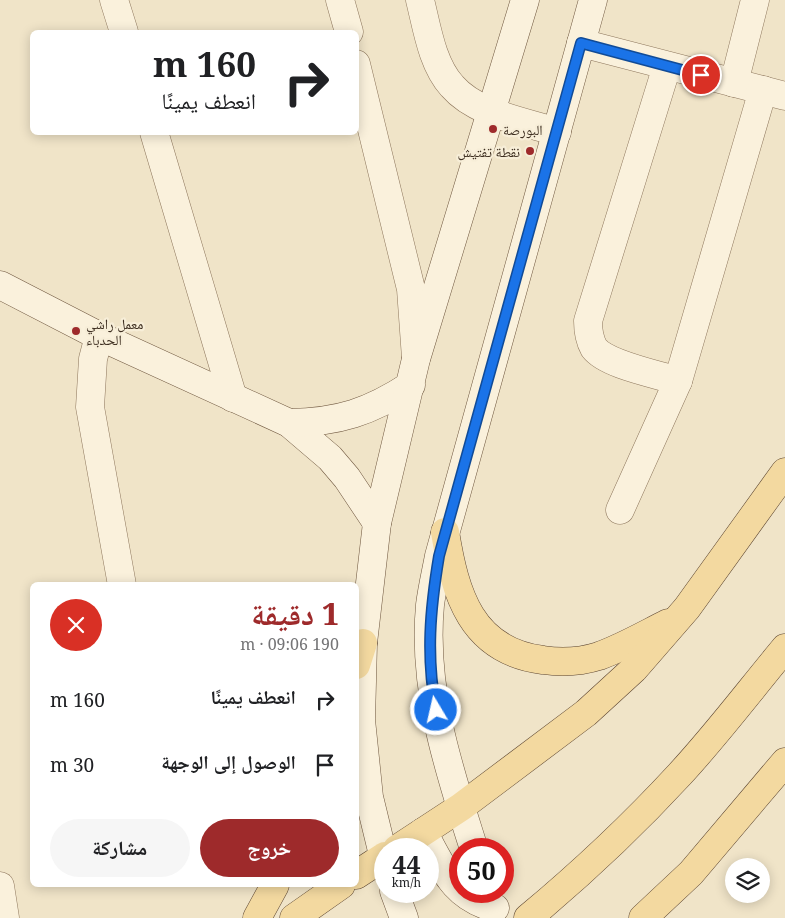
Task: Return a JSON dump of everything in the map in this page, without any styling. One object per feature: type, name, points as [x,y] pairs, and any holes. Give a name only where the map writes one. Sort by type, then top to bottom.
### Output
[{"type":"main road","points":[[114,0],[123,30]]},
{"type":"main road","points":[[340,0],[348,30]]},
{"type":"main road","points":[[420,0],[430,40],[440,67],[452,86],[472,102],[492,111],[557,132]]},
{"type":"main road","points":[[382,838],[370,797],[364,759],[361,720],[360,654],[377,523],[413,372],[526,0]]},
{"type":"main road","points":[[471,838],[444,754],[430,664],[430,605],[445,532],[593,0]]},
{"type":"main road","points":[[734,83],[755,0]]},
{"type":"main road","points":[[581,43],[774,93],[678,381],[620,510]]},
{"type":"main road","points":[[667,66],[588,321],[588,336],[595,348],[606,358],[678,381]]},
{"type":"main road","points":[[289,423],[315,422],[350,416],[389,399],[413,372],[411,289],[359,76]]},
{"type":"main road","points":[[155,135],[233,398]]},
{"type":"main road","points":[[0,285],[99,336],[289,423],[336,465],[363,500],[377,523]]},
{"type":"main road","points":[[99,336],[92,367],[90,407],[121,582]]},
{"type":"main road","points":[[414,838],[461,807],[586,713],[634,670],[681,616],[785,472]]},
{"type":"main road","points":[[445,532],[457,588],[467,610],[479,629],[494,643],[515,654],[558,662],[578,661],[623,646],[681,616]]},
{"type":"main road","points":[[528,918],[569,884],[681,773],[785,648]]},
{"type":"main road","points":[[643,918],[691,873],[785,762]]},
{"type":"main road","points":[[423,832],[455,887],[467,898],[494,906]]},
{"type":"main road","points":[[359,873],[374,864]]},
{"type":"main road","points":[[0,886],[5,918]]},
{"type":"main road","points":[[256,918],[274,887]]},
{"type":"main road","points":[[294,918],[338,887]]},
{"type":"main road","points":[[398,903],[404,918]]},
{"type":"place","name":"البورصة","points":[[493,129]]},
{"type":"place","name":"نقطة تفتيش","points":[[530,151]]},
{"type":"place","name":"معمل راشي الحدباء","points":[[76,331]]},
{"type":"route","points":[[436,710],[430,664],[430,605],[439,556],[581,43],[701,75]]}]
